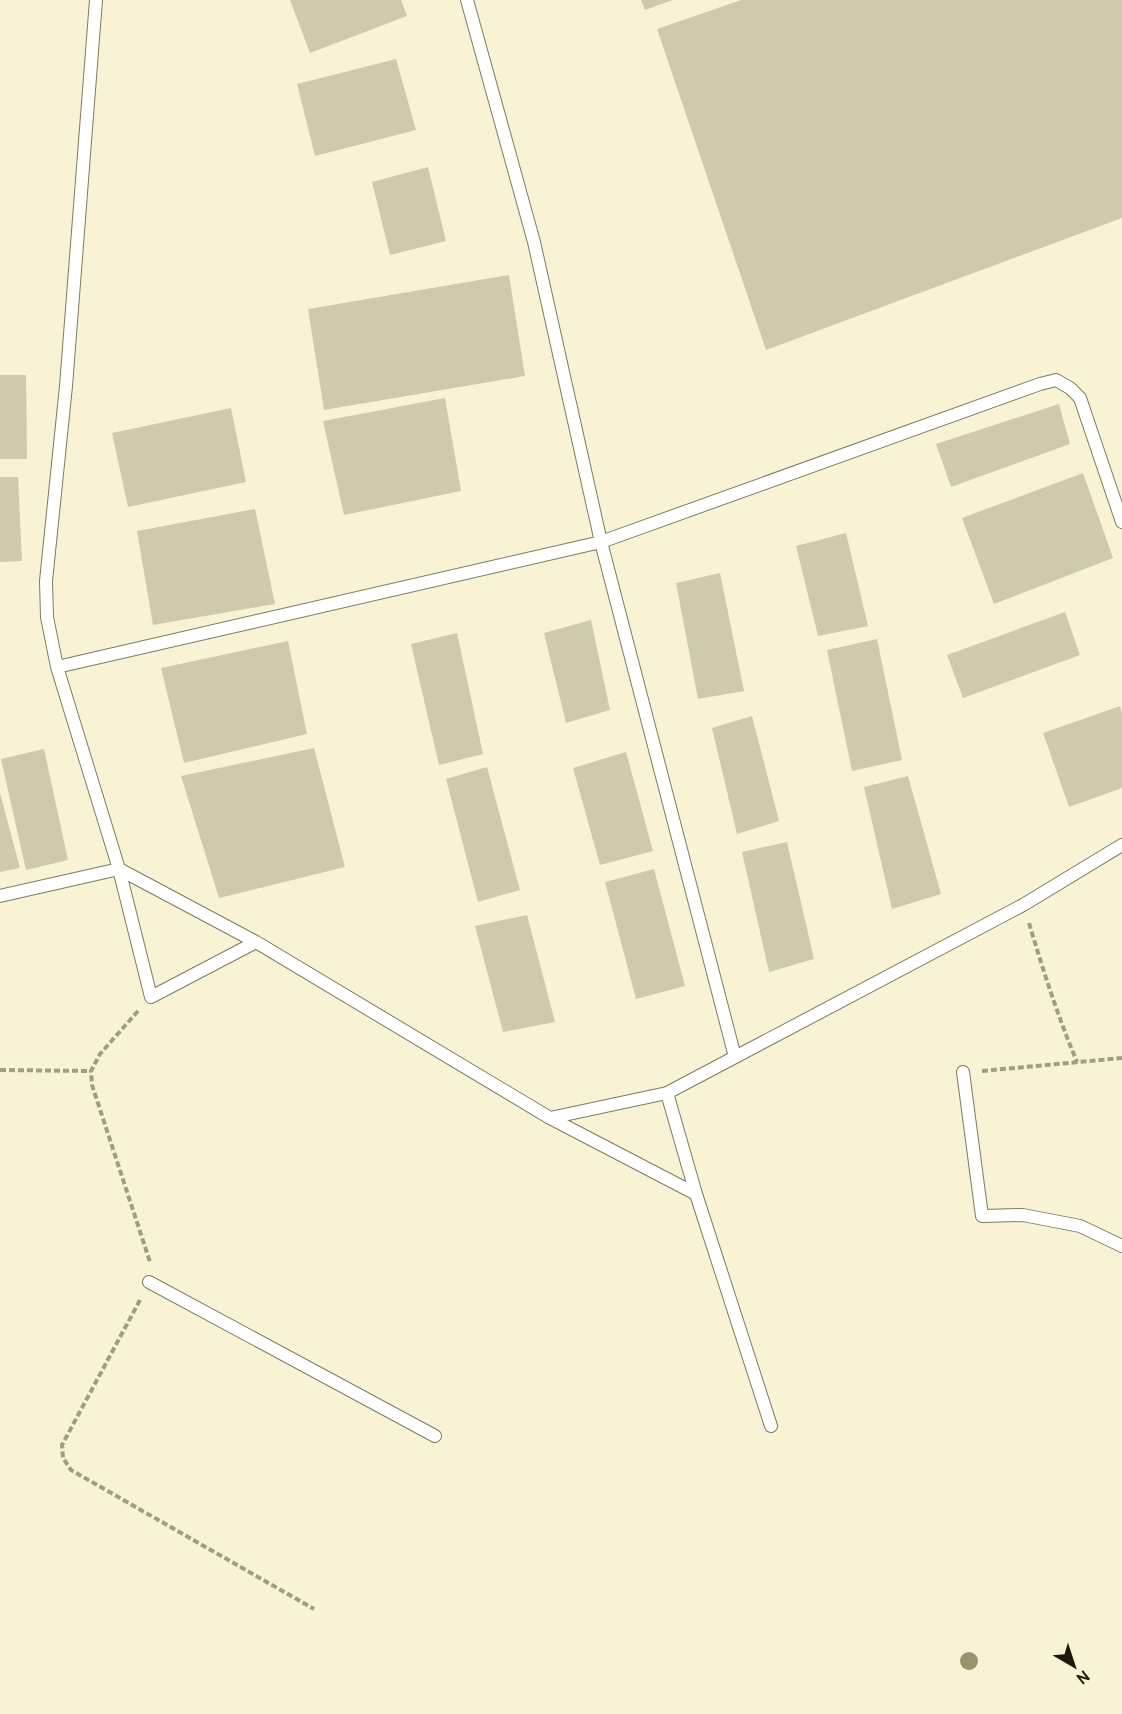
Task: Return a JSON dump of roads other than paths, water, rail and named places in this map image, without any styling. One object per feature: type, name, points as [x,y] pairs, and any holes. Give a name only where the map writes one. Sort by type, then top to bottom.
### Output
[{"type":"lane","points":[[96,0],[66,386],[46,581],[47,617],[57,667],[119,869],[151,997],[256,942]]},
{"type":"lane","points":[[467,0],[534,242],[601,542],[735,1057]]},
{"type":"lane","points":[[57,667],[601,542],[1056,380],[1070,388],[1080,398],[1122,522]]},
{"type":"lane","points":[[550,1118],[667,1093],[1023,905],[1122,845]]},
{"type":"lane","points":[[0,896],[119,869],[256,942],[550,1118],[696,1194]]},
{"type":"lane","points":[[963,1072],[982,1216],[1023,1215],[1080,1226],[1122,1246]]},
{"type":"lane","points":[[667,1093],[696,1194],[771,1426]]},
{"type":"lane","points":[[149,1282],[435,1436]]}]
